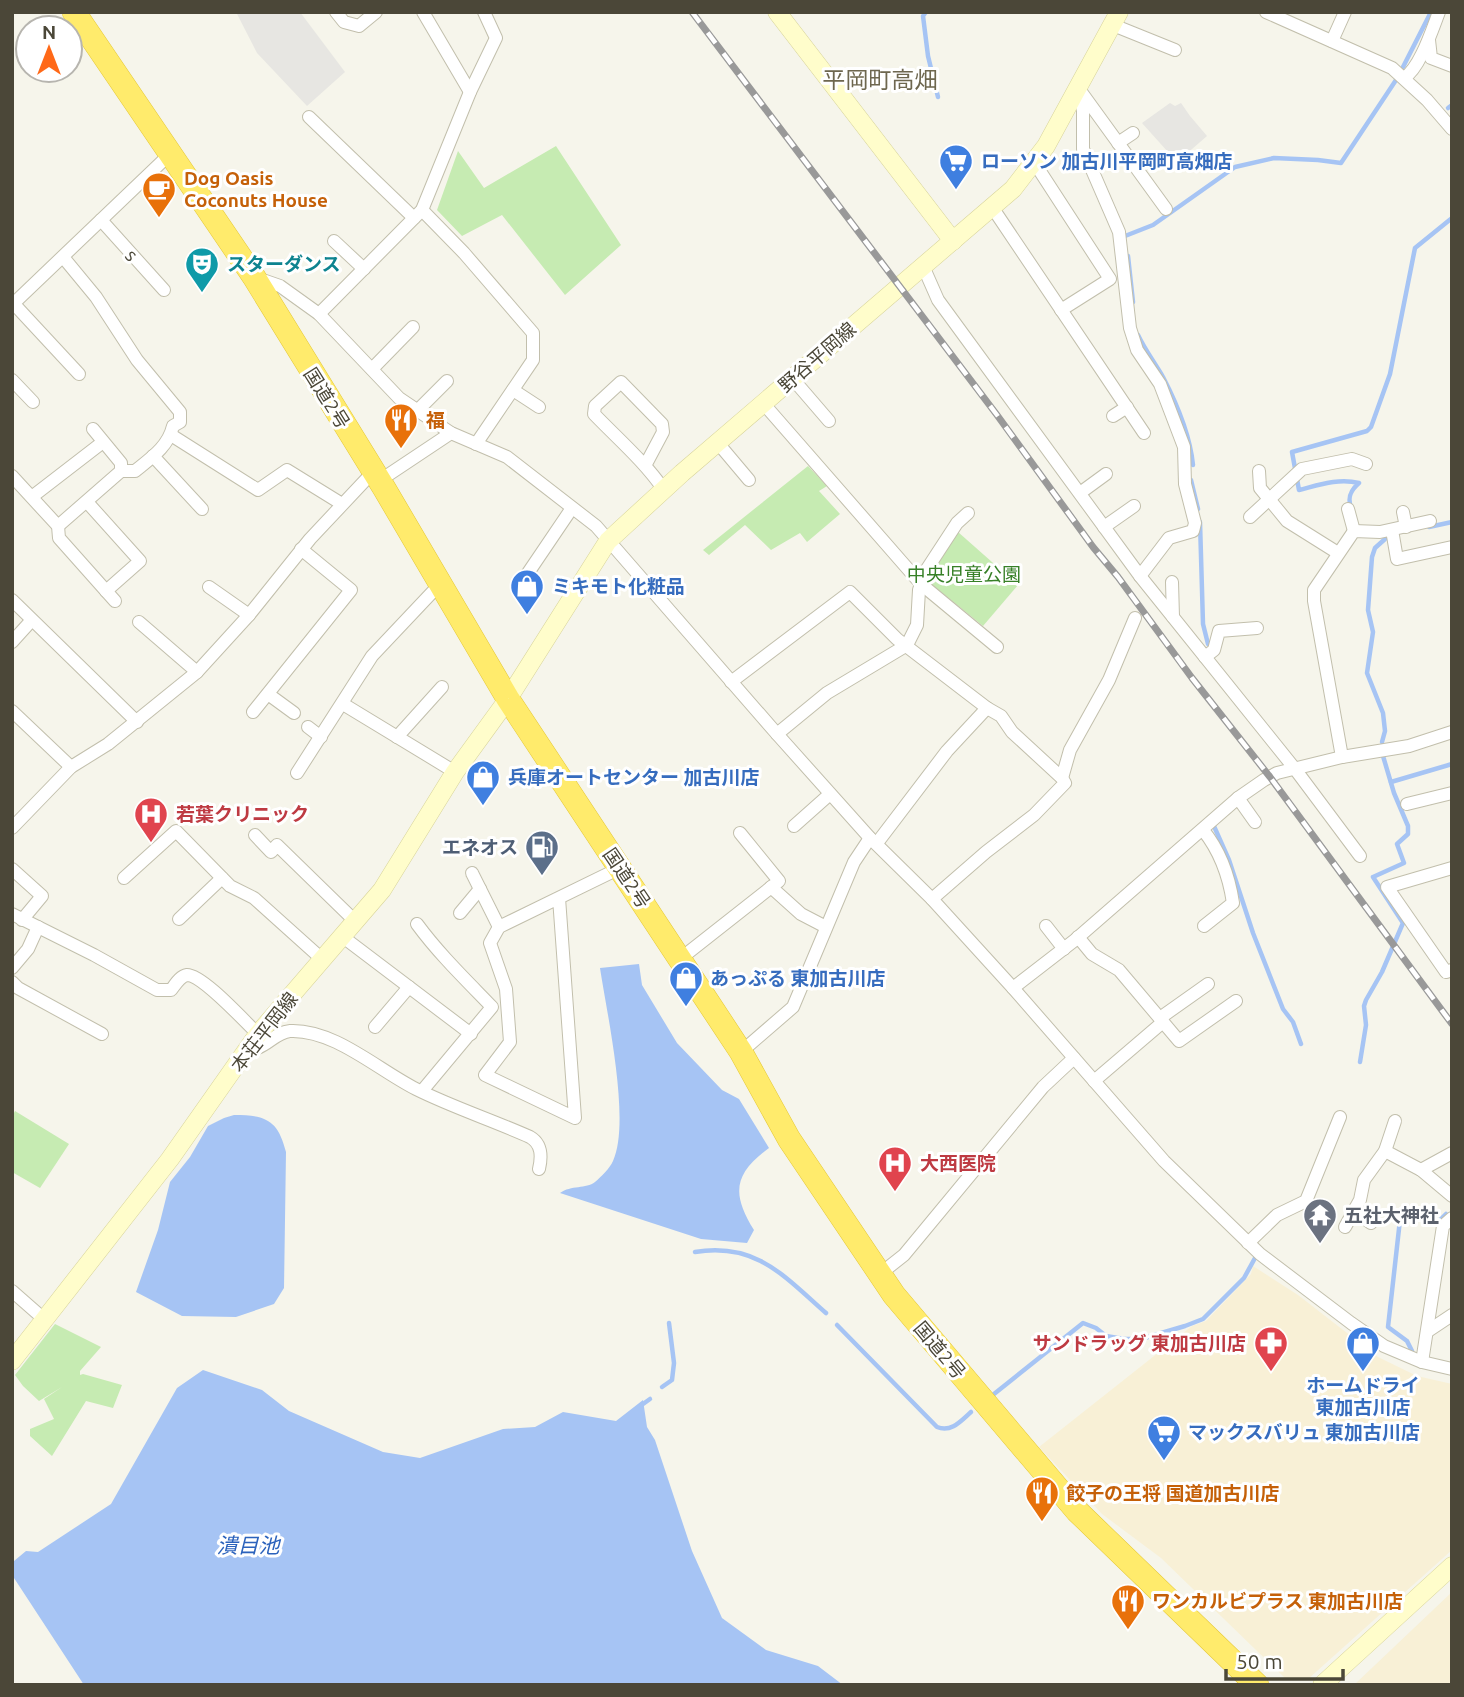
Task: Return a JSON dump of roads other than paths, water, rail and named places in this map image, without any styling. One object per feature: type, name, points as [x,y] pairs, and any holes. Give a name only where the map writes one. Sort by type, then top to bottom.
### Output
[{"type":"highway","name":"国道2号","points":[[74,12],[254,277],[508,699],[741,1052],[789,1139],[894,1295],[1077,1511],[1257,1685]]},
{"type":"main road","points":[[777,12],[953,241]]},
{"type":"main road","name":"野谷平岡線","points":[[508,699],[608,541],[717,442],[1013,189],[1046,146],[1116,19]]},
{"type":"main road","name":"本荘平岡線","points":[[12,1361],[170,1159],[254,1040],[383,890],[455,772],[508,699]]},
{"type":"main road","points":[[1322,1685],[1452,1566]]},
{"type":"street","points":[[336,12],[344,22],[359,26],[376,12]]},
{"type":"street","points":[[423,12],[470,92]]},
{"type":"street","points":[[319,314],[418,214],[496,38],[484,12]]},
{"type":"street","points":[[1266,12],[1392,68],[1450,125]]},
{"type":"street","points":[[1332,41],[1345,12]]},
{"type":"street","points":[[1404,78],[1410,74],[1429,39],[1439,12]]},
{"type":"street","points":[[1116,19],[1175,50]]},
{"type":"street","points":[[1429,39],[1431,58],[1452,66]]},
{"type":"street","points":[[1079,89],[1118,143],[1163,193],[1166,209]]},
{"type":"street","points":[[1079,89],[1083,111],[1083,149],[1119,232],[1130,328],[1137,350],[1160,384],[1181,437],[1179,477],[1195,523],[1192,531],[1169,538],[1140,576]]},
{"type":"street","points":[[309,117],[464,253],[533,333],[533,360],[476,444]]},
{"type":"street","points":[[1118,143],[1133,133]]},
{"type":"street","points":[[79,374],[13,305],[170,154]]},
{"type":"street","points":[[1034,162],[1110,279],[1061,310]]},
{"type":"street","points":[[992,207],[1144,433]]},
{"type":"street","name":"s","points":[[101,220],[164,290]]},
{"type":"street","points":[[334,241],[364,269]]},
{"type":"street","points":[[58,526],[121,471],[135,471],[153,456],[170,439],[173,426],[180,422],[180,412],[137,360],[96,297],[63,257]]},
{"type":"street","points":[[923,266],[938,300],[1140,576],[1295,769],[1360,856]]},
{"type":"street","points":[[254,277],[280,286],[319,314],[399,398],[451,433],[507,457],[596,526],[777,734],[1013,988],[1164,1161],[1260,1254],[1384,1346],[1422,1362],[1452,1369]]},
{"type":"street","points":[[372,369],[413,327]]},
{"type":"street","points":[[792,378],[829,421]]},
{"type":"street","points":[[12,380],[33,402]]},
{"type":"street","points":[[418,410],[447,381]]},
{"type":"street","points":[[646,464],[663,432],[662,424],[621,382],[595,406],[594,414],[631,453],[646,464],[664,490]]},
{"type":"street","points":[[513,390],[539,407]]},
{"type":"street","points":[[641,403],[652,392]]},
{"type":"street","points":[[764,403],[921,584],[997,647]]},
{"type":"street","points":[[1113,416],[1127,407]]},
{"type":"street","points":[[93,429],[121,463],[121,471]]},
{"type":"street","points":[[13,826],[71,767],[108,744],[197,672],[249,615],[342,504],[376,477],[451,433]]},
{"type":"street","points":[[171,435],[258,490],[287,470],[342,504]]},
{"type":"street","points":[[33,496],[103,442]]},
{"type":"street","points":[[717,442],[749,480]]},
{"type":"street","points":[[153,456],[202,509]]},
{"type":"street","points":[[1251,517],[1302,469],[1336,457],[1366,464]]},
{"type":"street","points":[[1259,471],[1260,488],[1287,521],[1338,553]]},
{"type":"street","points":[[1080,493],[1106,474]]},
{"type":"street","points":[[12,476],[58,526],[59,538],[111,596],[140,561],[87,502]]},
{"type":"street","points":[[1104,527],[1134,506]]},
{"type":"street","points":[[527,573],[572,508]]},
{"type":"street","points":[[1348,509],[1354,531]]},
{"type":"street","points":[[1403,512],[1406,527]]},
{"type":"street","points":[[777,734],[844,682],[907,645],[917,625],[921,584],[925,572],[957,523],[968,513]]},
{"type":"street","points":[[1354,531],[1380,532],[1430,521]]},
{"type":"street","points":[[1392,530],[1396,559],[1452,547]]},
{"type":"street","points":[[1342,757],[1314,590],[1354,531]]},
{"type":"street","points":[[253,712],[351,590],[301,550]]},
{"type":"street","points":[[1172,582],[1173,617]]},
{"type":"street","points":[[297,773],[372,656],[440,584]]},
{"type":"street","points":[[209,587],[249,615]]},
{"type":"street","points":[[731,682],[850,592],[897,639],[1001,716],[1012,732],[1062,778],[1065,783],[1034,815],[932,899]]},
{"type":"street","points":[[12,600],[137,722]]},
{"type":"street","points":[[1062,778],[1070,750],[1109,680],[1135,618]]},
{"type":"street","points":[[12,642],[31,621]]},
{"type":"street","points":[[139,622],[197,672]]},
{"type":"street","points":[[158,638],[167,626]]},
{"type":"street","points":[[1205,657],[1214,650],[1219,631],[1257,628]]},
{"type":"street","points":[[1320,632],[1334,630]]},
{"type":"street","points":[[1327,671],[1341,669]]},
{"type":"street","points":[[397,737],[442,687]]},
{"type":"street","points":[[268,694],[294,713]]},
{"type":"street","points":[[343,704],[455,772]]},
{"type":"street","points":[[741,1052],[793,1007],[854,862],[947,751],[987,708]]},
{"type":"street","points":[[12,711],[71,767]]},
{"type":"street","points":[[308,727],[321,737]]},
{"type":"street","points":[[1013,988],[1064,949],[1238,799],[1264,780],[1342,757],[1409,746],[1452,732]]},
{"type":"street","points":[[794,826],[830,793]]},
{"type":"street","points":[[1407,804],[1452,793]]},
{"type":"street","points":[[1238,799],[1255,822]]},
{"type":"street","points":[[1203,830],[1219,855],[1230,880],[1233,903],[1204,926]]},
{"type":"street","points":[[124,878],[176,831],[230,886],[254,898],[323,960]]},
{"type":"street","points":[[680,959],[779,881],[740,833]]},
{"type":"street","points":[[1348,840],[1362,833]]},
{"type":"street","points":[[255,835],[271,852],[277,845],[356,922]]},
{"type":"street","points":[[559,898],[575,1118],[485,1075],[510,1042],[506,989],[490,943],[499,928],[559,898],[620,868]]},
{"type":"street","points":[[1452,868],[1387,887],[1446,972],[1452,970]]},
{"type":"street","points":[[12,869],[42,896],[17,917],[157,990],[171,990],[183,976],[188,975],[202,982],[254,1040],[257,1048],[265,1046],[283,1032],[293,1031],[332,1040],[422,1091],[537,1141],[541,1154],[540,1169]]},
{"type":"street","points":[[472,873],[499,928]]},
{"type":"street","points":[[179,919],[222,878]]},
{"type":"street","points":[[771,887],[801,914],[826,928]]},
{"type":"street","points":[[460,914],[480,889]]},
{"type":"street","points":[[417,924],[443,952],[449,963],[492,1007],[422,1091]]},
{"type":"street","points":[[1046,926],[1064,949]]},
{"type":"street","points":[[12,968],[28,949],[38,927]]},
{"type":"street","points":[[343,937],[471,1034]]},
{"type":"street","points":[[1078,937],[1092,954],[1119,970],[1179,1041],[1236,1001]]},
{"type":"street","points":[[12,982],[18,988],[102,1034]]},
{"type":"street","points":[[1094,1081],[1162,1020],[1208,985]]},
{"type":"street","points":[[375,1027],[409,987]]},
{"type":"street","points":[[880,1274],[904,1255],[1043,1087],[1074,1058]]},
{"type":"street","points":[[1248,1243],[1277,1214],[1306,1200],[1340,1117]]},
{"type":"street","points":[[1345,1227],[1360,1200],[1364,1180],[1385,1151],[1395,1121]]},
{"type":"street","points":[[1385,1151],[1421,1170],[1452,1196]]},
{"type":"street","points":[[1421,1170],[1452,1153]]},
{"type":"street","points":[[1354,1211],[1371,1223]]},
{"type":"street","points":[[1422,1362],[1443,1226],[1452,1218]]},
{"type":"street","points":[[12,1291],[45,1320]]},
{"type":"street","points":[[1428,1331],[1452,1315]]},
{"type":"water","points":[[639,964],[642,985],[677,1043],[722,1090],[739,1099],[769,1148],[749,1167],[740,1185],[742,1205],[754,1230],[747,1243],[701,1239],[560,1193],[595,1182],[613,1161],[620,1121],[619,1095],[600,968]]},
{"type":"water","points":[[234,1115],[262,1118],[274,1126],[283,1141],[286,1152],[284,1288],[274,1304],[236,1317],[182,1316],[136,1292],[158,1230],[170,1182],[190,1157],[208,1126]]},
{"type":"water","name":"潰目池","points":[[203,1370],[262,1390],[289,1411],[383,1452],[420,1458],[503,1429],[535,1427],[563,1412],[616,1421],[643,1400],[647,1427],[655,1440],[692,1551],[722,1618],[766,1650],[818,1666],[843,1685],[84,1685],[14,1578],[14,1561],[26,1551],[38,1552],[111,1504],[177,1388]]},
{"type":"waterway","points":[[926,12],[923,16],[928,56],[938,97]]},
{"type":"waterway","points":[[1403,67],[1431,12]]},
{"type":"waterway","points":[[1125,236],[1153,225],[1235,167],[1274,158],[1341,163],[1398,77]]},
{"type":"waterway","points":[[1448,108],[1452,105]]},
{"type":"waterway","points":[[1351,507],[1350,494],[1359,483],[1336,482],[1299,490],[1292,452],[1367,431],[1371,427],[1390,374],[1415,248],[1452,218]]},
{"type":"waterway","points":[[1128,256],[1133,302]]},
{"type":"waterway","points":[[1138,335],[1178,409],[1193,465]]},
{"type":"waterway","points":[[1191,480],[1198,509]]},
{"type":"waterway","points":[[1200,522],[1203,624],[1208,644]]},
{"type":"waterway","points":[[1429,527],[1452,522]]},
{"type":"waterway","points":[[1382,742],[1385,731],[1383,713],[1367,673],[1373,632],[1368,610],[1372,557],[1375,548],[1385,539]]},
{"type":"waterway","points":[[1360,1062],[1366,1025],[1364,1006],[1403,923],[1373,877],[1404,863],[1397,844],[1408,834],[1408,826],[1383,756]]},
{"type":"waterway","points":[[1391,782],[1452,764]]},
{"type":"waterway","points":[[1213,824],[1229,860],[1253,933],[1283,1009],[1293,1022],[1301,1044]]},
{"type":"waterway","points":[[1412,1351],[1407,1341],[1388,1327],[1401,1211],[1404,1209],[1438,1222],[1446,1214]]},
{"type":"waterway","points":[[695,1252],[716,1250],[752,1257],[782,1275],[826,1313]]},
{"type":"waterway","points":[[994,1394],[1083,1323],[1106,1336],[1141,1339],[1203,1319],[1244,1278],[1255,1258]]},
{"type":"waterway","points":[[662,1387],[672,1380],[674,1363],[669,1323]]},
{"type":"waterway","points":[[837,1325],[937,1427],[951,1427],[971,1412]]},
{"type":"waterway","points":[[643,1404],[650,1399]]},
{"type":"railway","points":[[692,12],[997,415],[1093,547],[1270,777],[1452,1024]]},
{"type":"place","name":"ローソン 加古川平岡町高畑店","points":[[956,191]]},
{"type":"place","name":"Dog Oasis Coconuts House","points":[[159,219]]},
{"type":"place","name":"スターダンス","points":[[202,294]]},
{"type":"place","name":"福","points":[[401,450]]},
{"type":"place","name":"ミキモト化粧品","points":[[527,616]]},
{"type":"place","name":"兵庫オートセンター 加古川店","points":[[483,807]]},
{"type":"place","name":"若葉クリニック","points":[[151,844]]},
{"type":"place","name":"エネオス","points":[[542,877]]},
{"type":"place","name":"あっぷる 東加古川店","points":[[686,1008]]},
{"type":"place","name":"大西医院","points":[[895,1193]]},
{"type":"place","name":"五社大神社","points":[[1320,1245]]},
{"type":"place","name":"サンドラッグ 東加古川店","points":[[1271,1373]]},
{"type":"place","name":"ホームドライ 東加古川店","points":[[1363,1373]]},
{"type":"place","name":"マックスバリュ 東加古川店","points":[[1164,1462]]},
{"type":"place","name":"餃子の王将 国道加古川店","points":[[1042,1523]]},
{"type":"place","name":"ワンカルビプラス 東加古川店","points":[[1128,1631]]},
{"type":"district","name":"平岡町高畑","points":[[880,80]]},
{"type":"park label","name":"中央児童公園","points":[[964,574]]}]
